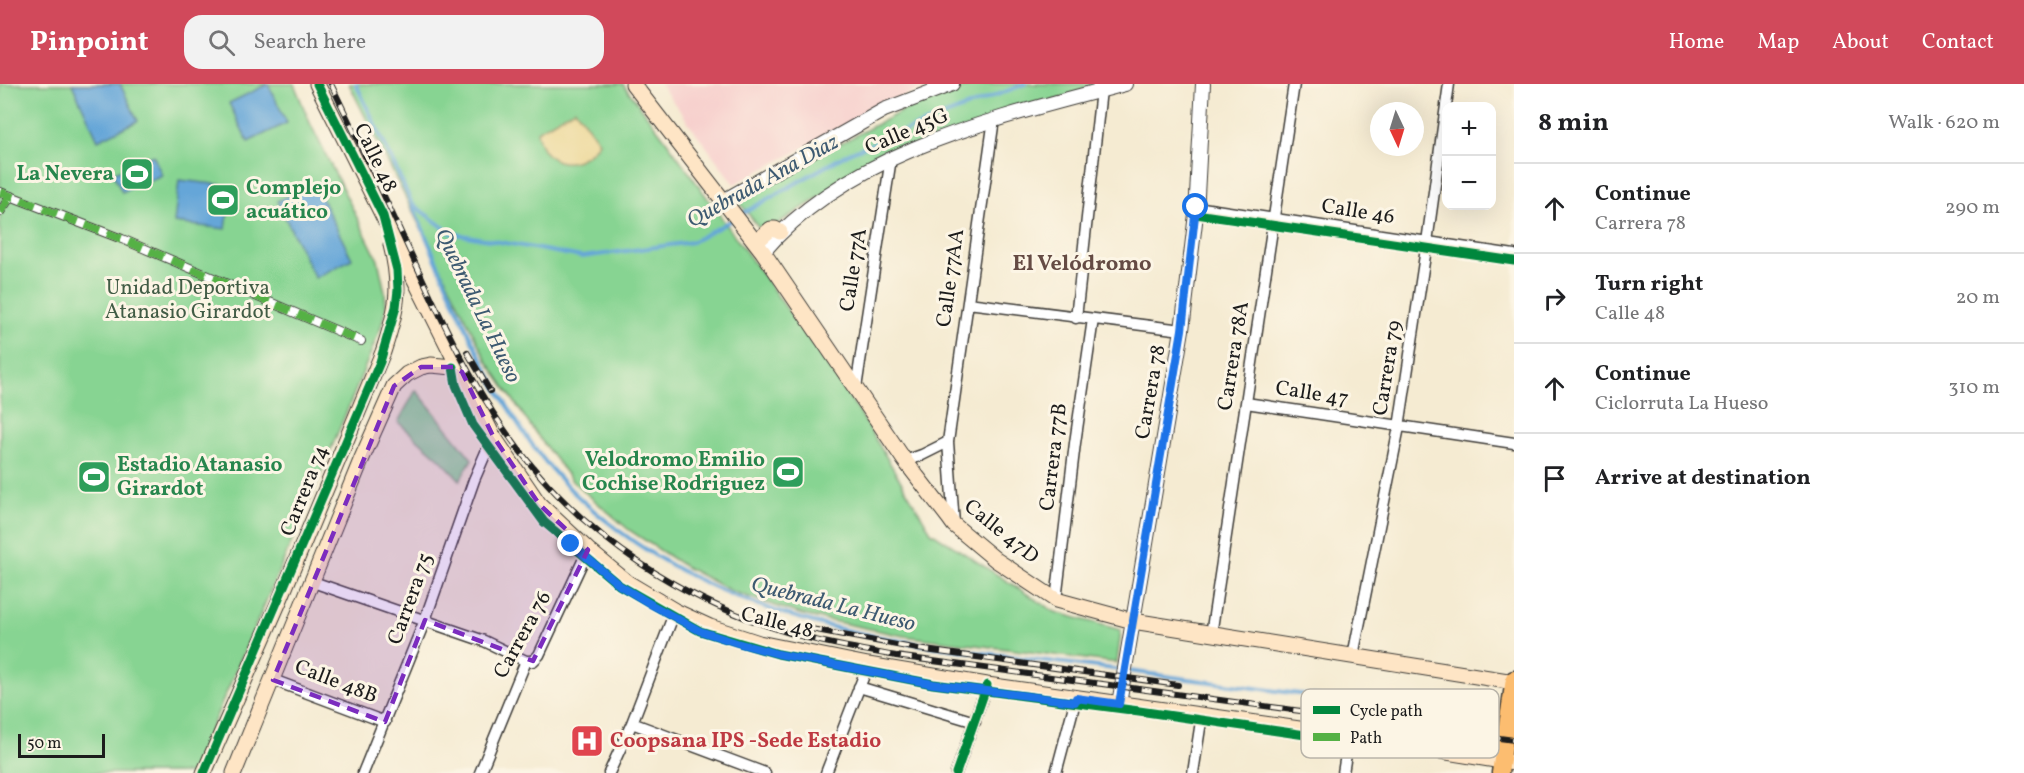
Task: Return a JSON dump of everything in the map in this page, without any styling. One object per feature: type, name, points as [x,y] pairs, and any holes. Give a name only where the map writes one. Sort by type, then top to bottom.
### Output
[{"type":"main road","name":"Calle 48","points":[[317,84],[493,436],[539,504],[588,550],[628,583],[675,611],[710,627],[759,644],[987,685],[1301,729]]},
{"type":"main road","name":"Calle 47D","points":[[638,86],[757,244],[905,461],[954,525],[996,560],[1056,600],[1132,621],[1514,681]]},
{"type":"main road","name":"Carrera 74","points":[[204,773],[380,362],[392,326],[398,290],[397,270],[383,216]]},
{"type":"main road","points":[[757,244],[771,229],[780,232]]},
{"type":"main road","name":"Carrera 74","points":[[234,773],[362,458],[394,386],[407,374],[431,365],[453,367],[462,372]]},
{"type":"main road","points":[[1505,766],[1514,681]]},
{"type":"main road","name":"Calle 48","points":[[1463,758],[1505,766]]},
{"type":"street","name":"Calle 45G","points":[[780,232],[790,222],[840,188],[891,158],[993,119],[1125,84]]},
{"type":"street","name":"Carrera 78","points":[[1119,704],[1182,330],[1196,207],[1203,84]]},
{"type":"street","name":"Carrera 78A","points":[[1211,635],[1294,84]]},
{"type":"street","name":"Carrera 79","points":[[1353,656],[1399,427],[1449,84]]},
{"type":"street","name":"Calle 45G","points":[[727,203],[884,110],[946,85]]},
{"type":"street","points":[[1076,318],[1101,90]]},
{"type":"street","name":"Calle 77AA","points":[[954,525],[948,442],[993,119]]},
{"type":"street","name":"Calle 77A","points":[[856,388],[891,158]]},
{"type":"street","points":[[0,192],[122,239],[361,341]]},
{"type":"street","points":[[0,201],[11,196]]},
{"type":"street","points":[[0,212],[11,196]]},
{"type":"street","name":"Calle 46","points":[[1196,207],[1514,255]]},
{"type":"street","points":[[968,303],[1182,330]]},
{"type":"street","name":"Carrera 77B","points":[[1056,600],[1093,320]]},
{"type":"street","name":"Calle 47","points":[[1246,403],[1514,442]]},
{"type":"street","name":"Carrera 75","points":[[363,773],[425,620],[474,480],[493,436]]},
{"type":"street","points":[[905,461],[948,442]]},
{"type":"street","name":"Carrera 76","points":[[480,773],[526,661],[533,661],[539,655],[588,550]]},
{"type":"street","points":[[313,582],[484,641],[526,661]]},
{"type":"street","points":[[609,773],[632,723],[675,611]]},
{"type":"street","points":[[826,773],[868,665]]},
{"type":"street","name":"Calle 48B","points":[[273,680],[385,722]]},
{"type":"street","points":[[956,773],[987,685]]},
{"type":"street","points":[[859,687],[975,722]]},
{"type":"street","points":[[1056,773],[1076,698]]},
{"type":"street","points":[[1193,773],[1202,715]]},
{"type":"street","points":[[632,723],[765,773]]},
{"type":"street","points":[[1343,773],[1345,758]]},
{"type":"highlighted area","points":[[421,367],[453,367],[462,372],[493,436],[539,504],[588,550],[533,661],[425,620],[385,722],[273,680],[394,386]]},
{"type":"shaded area","points":[[660,84],[928,84],[734,184]]},
{"type":"green space","name":"Unidad Deportiva Atanasio Girardot","points":[[0,84],[294,84],[310,123],[378,260],[386,308],[381,327],[312,495],[192,773],[0,773]]},
{"type":"green space","points":[[349,84],[623,84],[830,369],[860,413],[931,532],[1055,612],[1121,630],[1117,663],[904,636],[803,615],[731,591],[684,566],[629,530],[572,481],[534,431],[487,361]]},
{"type":"green space","points":[[976,84],[1105,84],[886,155],[763,233],[736,198],[927,98]]},
{"type":"green space","points":[[416,390],[472,459],[460,480],[398,422]]},
{"type":"sand","points":[[575,109],[599,142],[582,158],[572,162],[563,162],[546,153],[540,144],[537,131]]},
{"type":"water","points":[[72,84],[120,84],[138,121],[98,140]]},
{"type":"water","points":[[268,84],[287,123],[248,142],[229,103]]},
{"type":"water","name":"La Nevera","points":[[153,155],[162,175],[122,192],[113,173]]},
{"type":"water","points":[[179,180],[231,186],[226,229],[174,223]]},
{"type":"water","points":[[314,183],[352,259],[315,278],[277,201]]},
{"type":"waterway","name":"Quebrada La Hueso","points":[[356,84],[412,204],[458,311],[497,389],[523,432],[559,478],[618,530],[674,567],[733,595],[795,617],[859,633],[924,645],[1121,670]]},
{"type":"waterway","name":"Quebrada Ana Diaz","points":[[740,215],[851,152],[1025,84]]},
{"type":"waterway","name":"Quebrada Ana Diaz","points":[[412,204],[451,233],[582,257],[692,242],[734,219]]},
{"type":"waterway","name":"Quebrada La Hueso","points":[[1128,671],[1301,694]]},
{"type":"railway","points":[[331,84],[443,322],[470,375],[501,425],[518,449],[561,498],[586,522],[642,564],[672,583],[735,614],[815,640],[896,656],[1301,711]]},
{"type":"railway","points":[[467,352],[490,391]]},
{"type":"railway","points":[[811,629],[918,649],[1178,685]]},
{"type":"railway","points":[[1499,738],[1514,740]]},
{"type":"marked path","points":[[0,192],[122,239],[361,341]]},
{"type":"marked path","points":[[0,212],[11,196]]},
{"type":"cycle path","points":[[204,773],[380,362],[396,307],[397,270],[383,216],[317,84]]},
{"type":"cycle path","points":[[1196,214],[1514,261]]},
{"type":"cycle path","points":[[453,367],[456,385],[473,425],[544,522],[619,585],[700,631],[778,654],[933,684],[1301,734]]},
{"type":"cycle path","points":[[956,773],[987,685]]},
{"type":"place","name":"La Nevera","points":[[137,174]]},
{"type":"place","name":"Complejo acuático","points":[[223,200]]},
{"type":"place","name":"Velodromo Emilio Cochise Rodriguez","points":[[788,472]]},
{"type":"place","name":"Estadio Atanasio Girardot","points":[[94,477]]},
{"type":"place","name":"Coopsana IPS -Sede Estadio","points":[[587,741]]},
{"type":"district","name":"El Velódromo","points":[[1082,264]]},
{"type":"route","points":[[571,544],[619,585],[652,605],[700,631],[737,643],[778,654],[933,684],[1075,702],[1076,698],[1119,704],[1182,330],[1196,207]]}]
